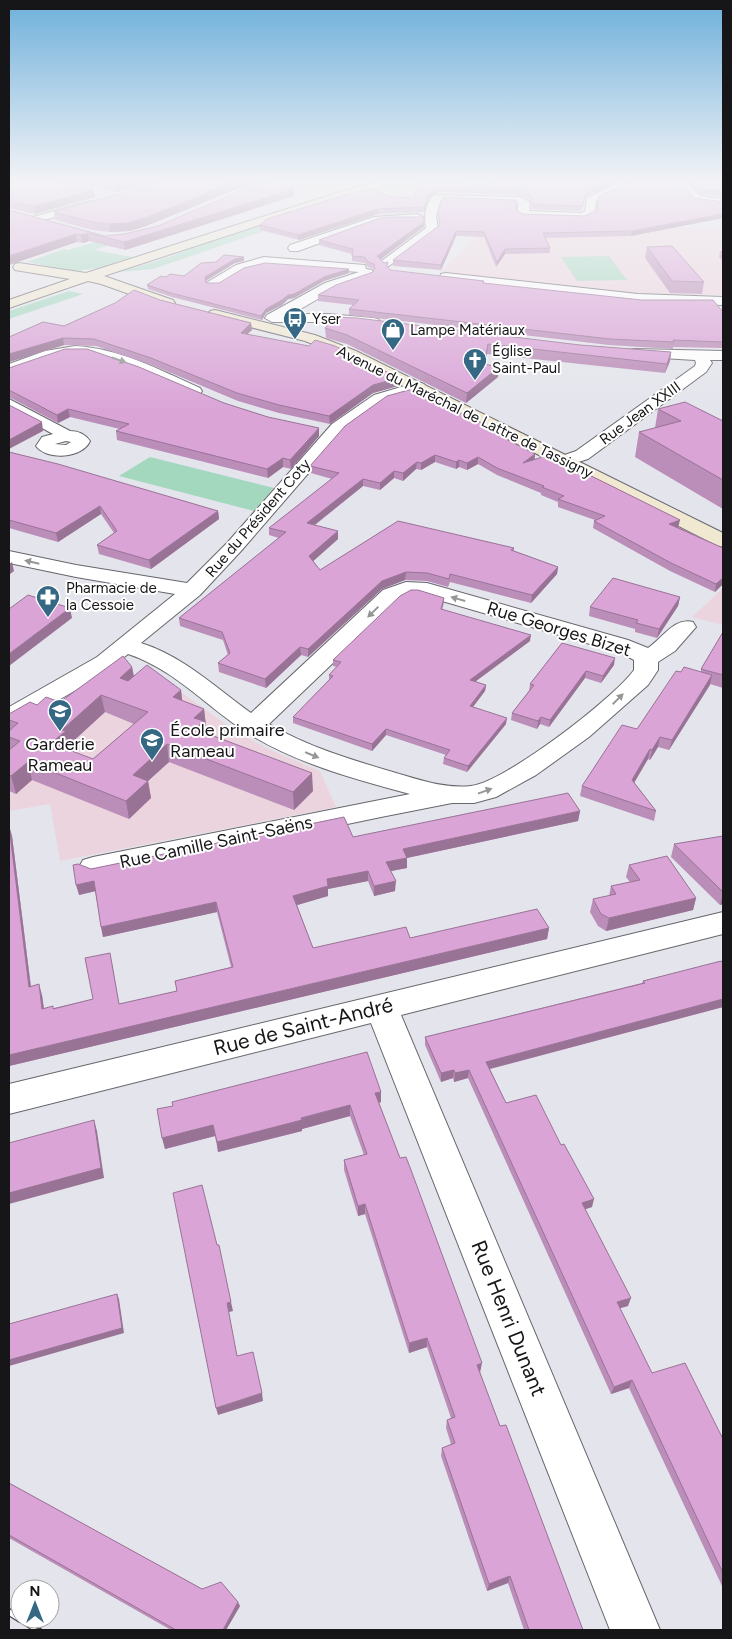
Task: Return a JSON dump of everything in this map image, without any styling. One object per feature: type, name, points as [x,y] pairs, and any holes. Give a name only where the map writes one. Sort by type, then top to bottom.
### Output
[{"type":"main road","points":[[9,304],[155,258]]},
{"type":"main road","points":[[14,266],[86,280],[184,307]]},
{"type":"main road","points":[[9,309],[86,280]]},
{"type":"main road","name":"Avenue du Maréchal de Lattre de Tassigny","points":[[202,311],[310,338],[342,350],[723,541]]},
{"type":"street","points":[[250,323],[284,313],[330,286],[364,270],[370,264],[385,264],[391,258]]},
{"type":"street","points":[[213,283],[235,270],[264,261],[364,270]]},
{"type":"street","points":[[434,276],[638,298],[723,301]]},
{"type":"street","points":[[272,318],[328,318],[383,323]]},
{"type":"street","points":[[9,369],[72,350],[90,351],[134,365],[209,398]]},
{"type":"street","points":[[622,352],[723,356]]},
{"type":"street","name":"Rue Jean XXIII","points":[[565,462],[582,454],[701,369],[704,362],[701,356]]},
{"type":"street","name":"Rue du Président Coty","points":[[9,717],[75,681],[105,662],[192,590],[234,547],[326,430],[380,398],[418,387]]},
{"type":"street","points":[[9,404],[60,431],[65,436]]},
{"type":"street","points":[[9,557],[55,567],[192,590]]},
{"type":"street","name":"Rue Georges Bizet","points":[[253,725],[391,595],[401,589],[413,587],[620,645],[637,652],[646,660],[647,668],[643,675],[611,706],[571,740],[505,782],[474,794],[340,816]]},
{"type":"street","points":[[646,660],[667,646],[685,627]]},
{"type":"street","name":"Rue Georges Bizet","points":[[126,646],[163,660],[253,725],[290,747],[325,760],[439,794],[459,796]]},
{"type":"street","name":"Rue Camille Saint-Saëns","points":[[92,867],[340,816]]},
{"type":"street","name":"Rue de Saint-André","points":[[9,1099],[597,954],[721,926]]},
{"type":"street","name":"Rue Henri Dunant","points":[[382,1007],[635,1630]]},
{"type":"shaded area","points":[[454,258],[723,258],[723,295],[642,294],[439,273]]},
{"type":"shaded area","points":[[723,588],[723,625],[692,617]]},
{"type":"shaded area","name":"École primaire Rameau","points":[[157,675],[234,730],[232,733],[239,737],[246,737],[320,771],[336,807],[60,861],[50,804],[9,811],[9,734]]},
{"type":"green space","points":[[37,258],[127,258],[98,268],[75,271],[27,262]]},
{"type":"green space","points":[[164,258],[184,258],[153,269],[121,272]]},
{"type":"green space","points":[[562,258],[611,258],[627,280],[577,281]]},
{"type":"green space","points":[[69,291],[83,294],[9,319],[9,311]]},
{"type":"green space","points":[[150,457],[274,488],[254,511],[119,476]]},
{"type":"building","points":[[220,258],[237,258],[205,277],[206,283],[219,283],[244,268],[265,263],[349,269],[324,277],[294,294],[288,295],[266,309],[261,316],[147,285],[161,276],[166,277],[170,274],[184,276],[201,263],[216,262]]},
{"type":"building","points":[[366,258],[379,258],[384,263],[388,262],[387,266],[390,270],[484,281],[483,283],[642,300],[713,300],[723,312],[723,342],[610,339],[349,309],[359,300],[318,295],[336,285],[373,272],[374,264],[368,262]]},
{"type":"building","points":[[395,258],[444,258],[441,265],[393,260]]},
{"type":"building","points":[[655,258],[683,258],[704,282],[672,281]]},
{"type":"building","points":[[134,290],[160,300],[251,323],[241,333],[309,346],[315,340],[335,346],[399,378],[373,385],[329,416],[237,393],[151,358],[94,339],[63,338],[9,354],[9,337],[43,322],[64,326],[115,303]]},
{"type":"building","points":[[337,317],[580,345],[671,352],[667,364],[488,344],[484,364],[499,367],[467,393],[347,335],[325,328]]},
{"type":"building","points":[[65,349],[87,349],[139,367],[224,403],[268,417],[319,428],[290,460],[283,458],[267,469],[116,431],[129,424],[68,409],[57,415],[9,390],[9,368]]},
{"type":"building","points":[[416,388],[454,407],[449,411],[465,414],[493,429],[489,430],[535,454],[523,463],[549,455],[680,520],[669,524],[723,548],[723,578],[716,584],[671,563],[594,521],[605,516],[558,499],[564,496],[542,487],[544,486],[497,468],[478,457],[467,463],[459,460],[456,462],[435,455],[421,463],[417,462],[403,473],[394,471],[380,483],[363,479],[307,523],[338,531],[309,556],[320,570],[398,521],[514,548],[511,550],[558,567],[532,595],[450,574],[449,579],[427,573],[406,572],[382,581],[308,649],[300,647],[265,679],[218,663],[230,653],[222,632],[179,618],[286,532],[269,528],[339,473],[310,466],[345,426],[387,396]]},
{"type":"building","points":[[685,402],[723,421],[723,480],[639,432],[681,421],[658,409]]},
{"type":"building","points":[[9,405],[42,422],[9,440]]},
{"type":"building","points":[[9,452],[58,464],[218,511],[149,560],[97,545],[117,531],[100,506],[56,533],[9,520]]},
{"type":"building","points":[[613,578],[680,597],[659,629],[636,623],[638,620],[590,607]]},
{"type":"building","points":[[411,590],[418,590],[444,598],[441,609],[531,635],[470,680],[486,685],[470,706],[507,718],[468,766],[444,758],[450,750],[386,729],[372,744],[293,717],[333,676],[329,675],[341,662],[333,660],[400,596]]},
{"type":"building","points":[[28,595],[70,608],[9,654],[9,609]]},
{"type":"building","points":[[723,632],[723,675],[701,669]]},
{"type":"building","points":[[562,643],[615,658],[603,676],[586,671],[550,720],[541,717],[538,721],[512,713],[534,685],[530,684]]},
{"type":"building","points":[[123,656],[132,667],[120,678],[128,681],[147,665],[181,690],[173,697],[204,709],[194,718],[204,721],[195,729],[312,773],[293,792],[167,744],[133,775],[148,781],[126,801],[28,762],[11,776],[9,775],[9,750],[20,741],[9,737],[9,731],[18,723],[9,720],[9,714],[30,702],[37,705],[46,697],[60,702]],"holes":[[[101,695],[148,712],[93,759],[51,743],[66,731],[62,730]]]},
{"type":"building","points":[[684,667],[712,675],[672,740],[660,737],[652,750],[650,749],[632,780],[656,811],[582,786],[622,725],[637,729],[676,671],[681,672]]},
{"type":"building","points":[[568,793],[580,811],[403,849],[407,858],[386,862],[396,881],[374,886],[368,871],[327,879],[328,886],[293,896],[313,948],[406,927],[410,938],[537,909],[549,928],[9,1055],[9,826],[29,987],[39,984],[42,1009],[53,1006],[53,1009],[93,999],[85,958],[110,953],[119,1004],[177,991],[175,981],[233,967],[216,902],[101,927],[94,881],[76,885],[73,865],[78,864],[91,869],[344,817],[353,837]]},
{"type":"building","points":[[723,836],[723,892],[674,844]]},
{"type":"building","points":[[667,856],[696,898],[609,918],[601,914],[593,899],[616,894],[611,886],[640,880],[629,865]]},
{"type":"building","points":[[721,961],[723,963],[723,999],[486,1062],[506,1103],[536,1095],[561,1145],[564,1144],[594,1199],[582,1203],[631,1298],[617,1302],[652,1373],[685,1363],[723,1439],[723,1573],[632,1380],[614,1387],[469,1070],[455,1073],[454,1070],[441,1073],[425,1037],[645,983],[643,981]]},
{"type":"building","points":[[367,1052],[381,1092],[375,1093],[400,1158],[406,1157],[482,1363],[477,1365],[500,1426],[506,1425],[583,1630],[529,1630],[510,1576],[489,1584],[442,1448],[455,1443],[447,1420],[455,1417],[427,1338],[409,1343],[365,1204],[358,1206],[344,1160],[367,1154],[350,1105],[301,1118],[302,1120],[217,1142],[213,1125],[162,1138],[157,1109],[173,1106],[172,1102]]},
{"type":"building","points":[[94,1120],[101,1168],[9,1193],[9,1143]]},
{"type":"building","points":[[202,1185],[217,1245],[219,1245],[231,1302],[227,1303],[237,1356],[253,1352],[262,1393],[216,1408],[173,1193]]},
{"type":"building","points":[[117,1294],[122,1328],[9,1360],[9,1324]]},
{"type":"building","points":[[9,1483],[202,1589],[221,1582],[238,1602],[223,1630],[176,1630],[9,1535]]},
{"type":"place","name":"Yser","points":[[295,340]]},
{"type":"place","name":"Lampe Matériaux","points":[[393,351]]},
{"type":"place","name":"Église Saint-Paul","points":[[475,381]]},
{"type":"place","name":"Pharmacie de la Cessoie","points":[[48,618]]},
{"type":"place","name":"Garderie Rameau","points":[[60,732]]},
{"type":"place","name":"École primaire Rameau","points":[[152,761]]}]
